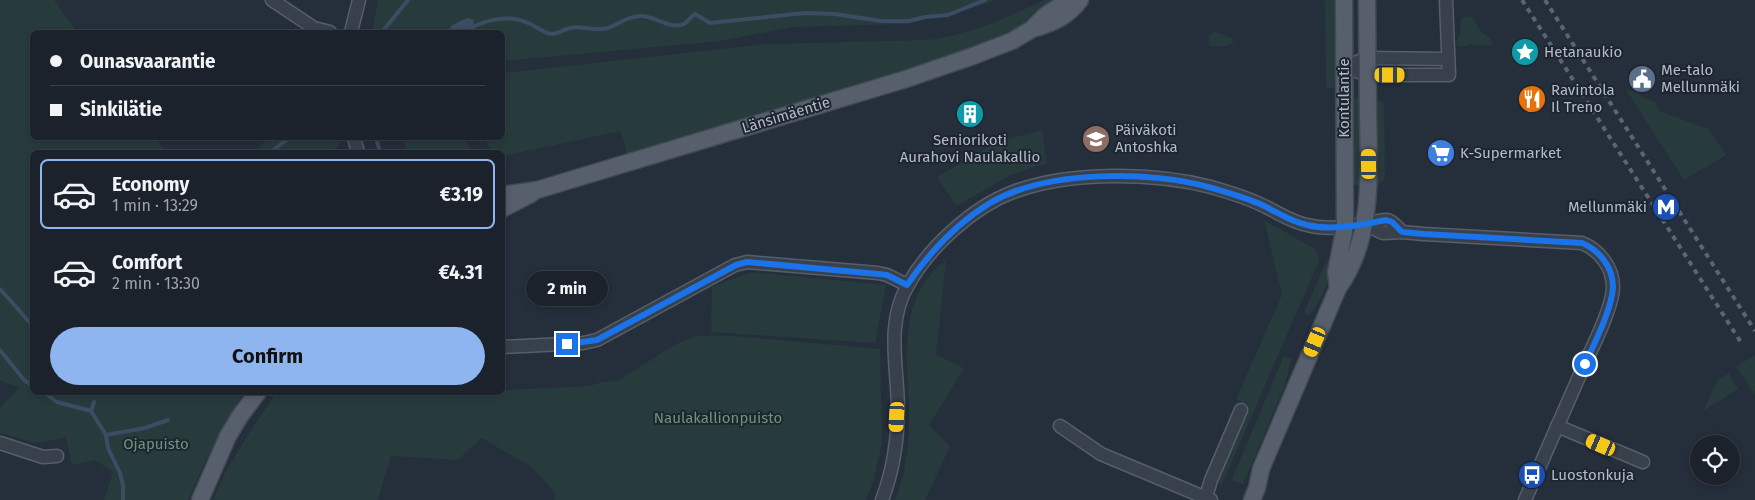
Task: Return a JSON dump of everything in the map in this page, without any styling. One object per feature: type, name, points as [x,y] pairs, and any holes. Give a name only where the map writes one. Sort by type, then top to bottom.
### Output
[{"type":"main road","name":"Länsimäentie","points":[[505,195],[537,190],[906,79],[1012,41],[1032,29],[1046,15],[1069,0]]},
{"type":"main road","name":"Länsimäentie","points":[[1032,29],[1054,23],[1072,11],[1080,0]]},
{"type":"main road","name":"Kontulantie","points":[[1338,288],[1336,272],[1344,226],[1344,0]]},
{"type":"main road","name":"Kontulantie","points":[[1338,288],[1353,264],[1364,224],[1369,191],[1367,0]]},
{"type":"main road","name":"Länsimäentie","points":[[505,208],[537,190]]},
{"type":"main road","points":[[1252,500],[1257,488],[1261,468],[1338,288]]},
{"type":"main road","points":[[200,500],[215,466],[235,440],[247,420],[258,395]]},
{"type":"main road","points":[[1243,500],[1249,485],[1261,468]]},
{"type":"street","points":[[272,0],[314,28],[322,30]]},
{"type":"street","points":[[352,30],[359,0]]},
{"type":"street","points":[[1368,67],[1448,76],[1446,0]]},
{"type":"street","points":[[1344,67],[1368,67],[1448,59]]},
{"type":"street","points":[[882,500],[892,461],[897,428],[895,329],[900,302],[907,285],[919,267],[970,216],[1013,192],[1067,180],[1115,176],[1156,178],[1184,182],[1235,195],[1261,204],[1295,222],[1325,228],[1364,224],[1384,233],[1402,232],[1582,243],[1591,246],[1605,262],[1613,286],[1611,298],[1599,333],[1525,500]]},
{"type":"street","points":[[505,347],[583,343],[597,340],[736,265],[747,262],[887,275],[907,285]]},
{"type":"street","points":[[1060,426],[1101,454],[1208,499],[1211,480],[1241,410]]},
{"type":"street","points":[[1557,426],[1643,462]]},
{"type":"street","points":[[0,443],[43,457],[56,456]]},
{"type":"green space","name":"Ojapuisto","points":[[0,0],[54,0],[76,30],[30,30],[30,140],[157,140],[165,150],[30,150],[30,395],[242,395],[206,460],[188,500],[104,500],[113,472],[95,460],[72,465],[66,437],[36,443],[0,433],[0,408],[19,388],[0,380]]},
{"type":"green space","points":[[378,0],[996,0],[906,24],[792,27],[721,41],[505,61],[505,30],[474,30],[452,25],[448,30],[372,30]]},
{"type":"green space","points":[[1044,0],[1051,0],[1052,4],[1043,12],[969,51],[627,154],[621,131],[505,156],[505,150],[490,150],[486,140],[505,140],[505,73],[767,44],[929,40],[959,34],[1016,13]]},
{"type":"green space","points":[[1325,0],[1336,0],[1337,88],[1326,87]]},
{"type":"green space","points":[[1466,16],[1473,18],[1482,33],[1490,38],[1493,45],[1474,46],[1473,44],[1468,44],[1468,46],[1457,46],[1461,19]]},
{"type":"green space","points":[[1214,32],[1232,38],[1233,43],[1227,46],[1209,46],[1209,36]]},
{"type":"green space","points":[[1625,88],[1656,103],[1659,111],[1708,129],[1726,155],[1684,180]]},
{"type":"green space","points":[[1352,97],[1361,98],[1361,185],[1353,185]]},
{"type":"green space","points":[[1375,101],[1384,102],[1385,176],[1383,182],[1376,184]]},
{"type":"green space","points":[[1042,130],[1047,163],[1011,175],[956,206],[937,177],[997,142]]},
{"type":"green space","points":[[267,140],[342,140],[333,150],[255,150]]},
{"type":"green space","points":[[403,140],[466,140],[470,150],[407,150]]},
{"type":"green space","points":[[1264,220],[1315,249],[1319,257],[1220,489],[1219,479],[1248,405],[1236,399],[1282,295]]},
{"type":"green space","points":[[946,261],[936,355],[964,368],[929,425],[950,447],[925,500],[895,500],[907,456],[909,410],[907,352],[911,314],[917,296],[927,279]]},
{"type":"green space","points":[[1331,261],[1327,284],[1310,316],[1304,313],[1324,266],[1327,262]]},
{"type":"green space","points":[[751,272],[886,285],[875,343],[711,332],[712,287]]},
{"type":"green space","name":"Naulakallionpuisto","points":[[697,336],[733,336],[880,349],[882,443],[873,482],[866,500],[554,500],[555,493],[533,468],[482,438],[457,460],[391,456],[378,500],[213,500],[225,473],[275,395],[505,395],[505,390],[590,386],[601,382],[617,381],[678,343]]},
{"type":"green space","points":[[1755,355],[1755,394],[1736,367]]},
{"type":"green space","points":[[1284,356],[1291,359],[1285,385],[1243,484],[1233,481],[1232,479]]},
{"type":"green space","points":[[1731,373],[1730,376],[1738,389],[1703,411],[1717,381]]},
{"type":"water","points":[[467,18],[474,20],[473,30],[448,30],[452,25]]},
{"type":"waterway","points":[[384,30],[408,0]]},
{"type":"waterway","points":[[468,30],[486,22],[512,19],[531,24],[552,34],[575,27],[608,28],[638,16],[679,25],[684,24],[695,14],[710,23],[805,13],[835,14],[881,21],[909,21],[925,17],[948,15],[985,0]]},
{"type":"waterway","points":[[274,150],[286,140]]},
{"type":"waterway","points":[[377,140],[379,150]]},
{"type":"waterway","points":[[0,289],[30,323]]},
{"type":"waterway","points":[[0,350],[24,380],[30,384]]},
{"type":"waterway","points":[[47,395],[57,402],[91,411]]},
{"type":"waterway","points":[[94,402],[91,411],[106,435],[108,448],[120,473],[123,485],[123,500]]},
{"type":"waterway","points":[[106,435],[145,428],[168,420]]},
{"type":"railway","points":[[1522,0],[1742,344]]},
{"type":"railway","points":[[1545,0],[1755,331]]},
{"type":"place","name":"Hetanaukio","points":[[1525,52]]},
{"type":"place","name":"Me-talo Mellunmäki","points":[[1642,79]]},
{"type":"place","name":"Ravintola Il Treno","points":[[1532,99]]},
{"type":"place","name":"Seniorikoti Aurahovi Naulakallio","points":[[970,114]]},
{"type":"place","name":"Päiväkoti Antoshka","points":[[1096,139]]},
{"type":"place","name":"K-Supermarket","points":[[1441,153]]},
{"type":"place","name":"Mellunmäki","points":[[1666,207]]},
{"type":"place","name":"Luostonkuja","points":[[1532,475]]},
{"type":"route","points":[[567,344],[597,340],[736,265],[747,262],[887,275],[907,285],[919,267],[939,245],[970,216],[991,203],[1013,192],[1035,186],[1067,180],[1115,176],[1156,178],[1210,187],[1261,204],[1295,222],[1316,227],[1325,228],[1386,220],[1392,222],[1402,232],[1582,243],[1591,246],[1605,262],[1613,286],[1611,298],[1599,333],[1585,364]]}]
